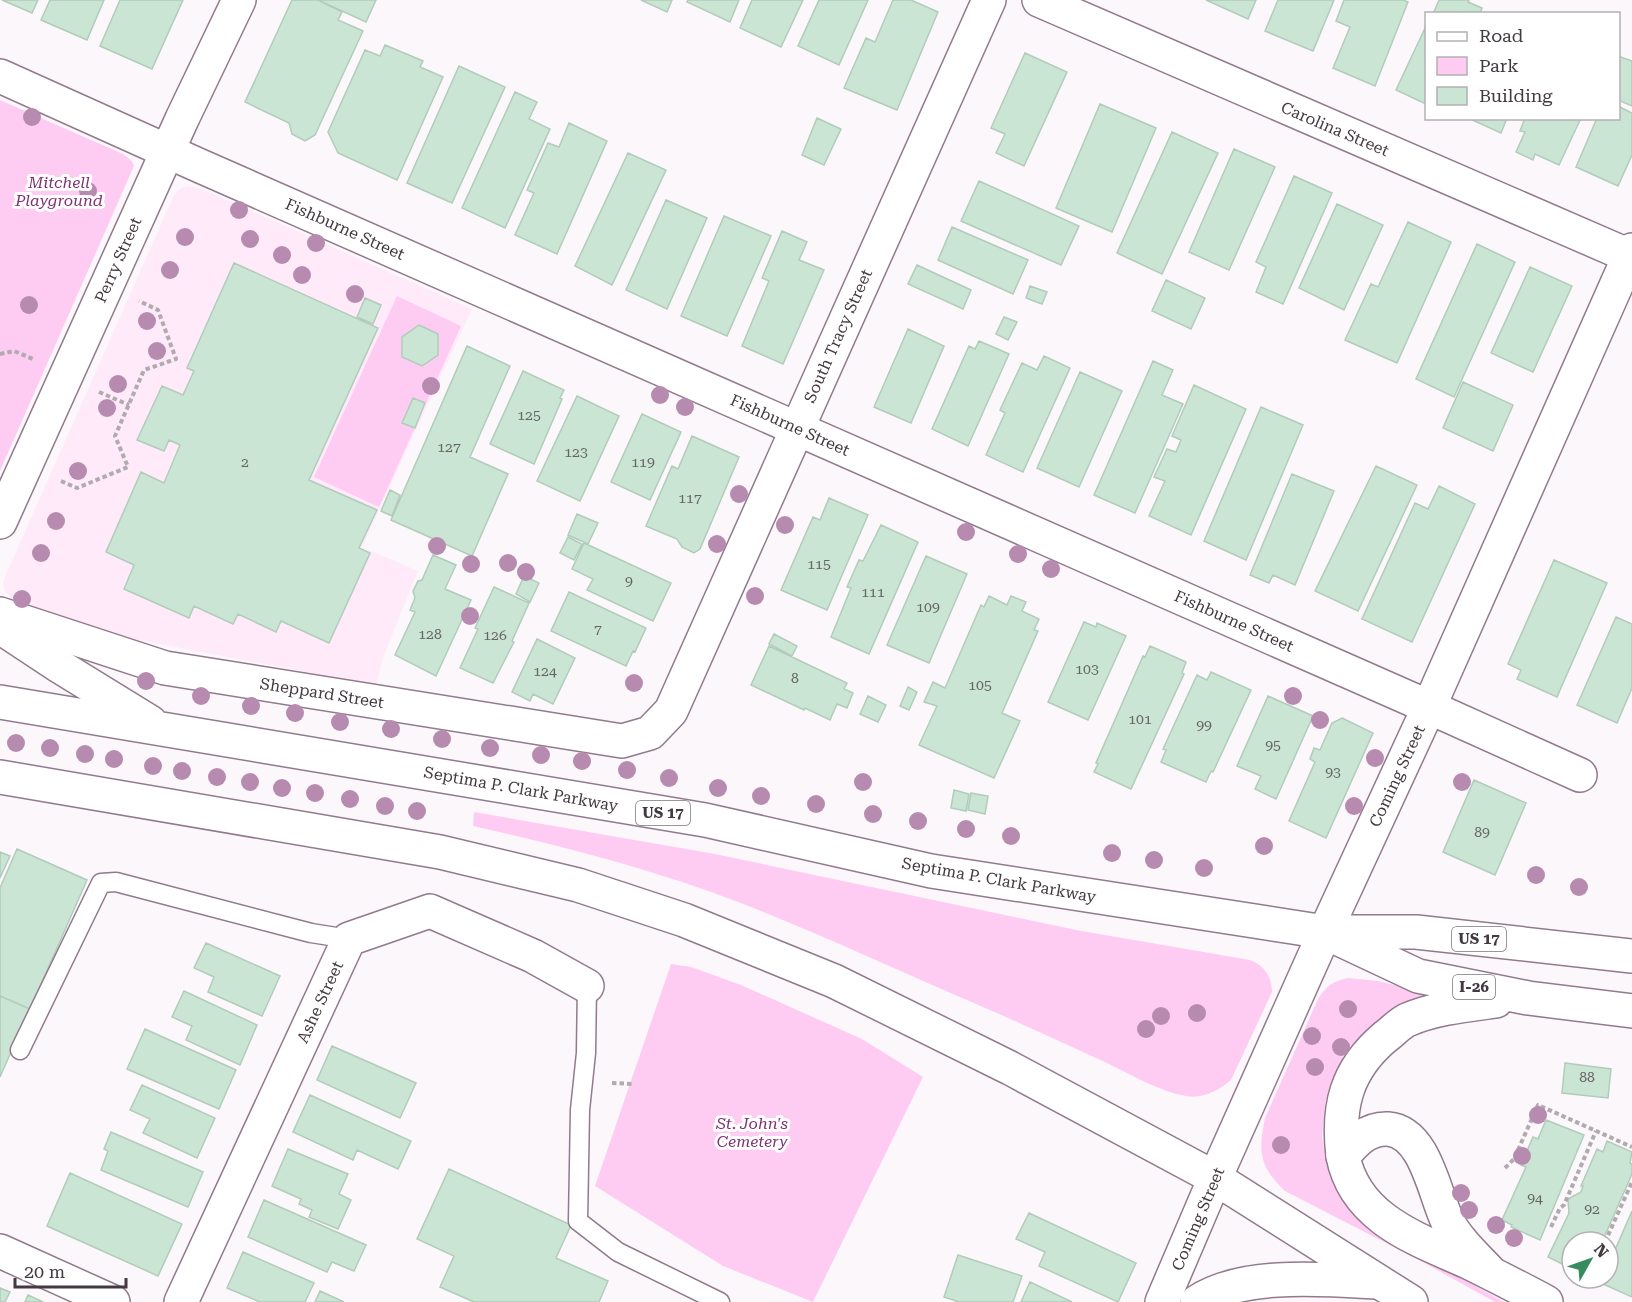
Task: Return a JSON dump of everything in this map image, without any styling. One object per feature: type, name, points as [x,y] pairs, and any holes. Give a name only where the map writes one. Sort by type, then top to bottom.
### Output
[{"type":"main road","name":"Perry Street","points":[[0,522],[239,0]]},
{"type":"main road","name":"South Tracy Street","points":[[650,733],[671,711],[989,0]]},
{"type":"main road","name":"Carolina Street","points":[[1039,0],[1631,254]]},
{"type":"main road","name":"Fishburne Street","points":[[0,75],[1580,775]]},
{"type":"main road","name":"Coming Street","points":[[1162,1302],[1325,932],[1429,707],[1631,254]]},
{"type":"main road","name":"Sheppard Street","points":[[0,614],[165,668],[622,741],[650,733]]},
{"type":"main road","points":[[0,627],[59,666],[165,730]]},
{"type":"main road","name":"Septima P. Clark Parkway","points":[[0,702],[705,820],[930,871],[1325,932]]},
{"type":"main road","points":[[0,777],[440,852],[578,885],[684,920],[834,981],[1010,1068],[1215,1178],[1411,1302]]},
{"type":"main road","points":[[349,939],[430,911],[533,956],[587,986]]},
{"type":"main road","name":"US 17","points":[[1325,932],[1416,932],[1632,956]]},
{"type":"main road","name":"I-26","points":[[1325,932],[1418,976],[1528,998],[1632,1011]]},
{"type":"main road","name":"Ashe Street","points":[[181,1302],[349,939]]},
{"type":"main road","points":[[1528,998],[1453,1006],[1405,1021],[1370,1050],[1350,1080],[1342,1106],[1340,1130],[1346,1170],[1355,1188],[1378,1216],[1395,1228],[1491,1273],[1546,1302]]},
{"type":"main road","points":[[1343,1156],[1358,1139],[1378,1128],[1398,1130],[1406,1136],[1414,1143],[1425,1161],[1448,1222],[1491,1273]]},
{"type":"main road","points":[[0,1251],[113,1302]]},
{"type":"main road","points":[[1197,1302],[1230,1288],[1261,1282],[1315,1279],[1379,1282]]},
{"type":"lane","points":[[20,1050],[101,883],[116,882],[311,933],[349,939]]},
{"type":"lane","points":[[587,986],[580,1110],[578,1221],[618,1252],[720,1302]]},
{"type":"path","points":[[61,481],[77,488],[128,467],[115,436],[144,370],[176,359],[158,310],[139,301]]},
{"type":"path","points":[[0,354],[14,351],[33,359]]},
{"type":"path","points":[[99,392],[129,405]]},
{"type":"path","points":[[1505,1168],[1514,1159],[1538,1106],[1632,1147]]},
{"type":"path","points":[[1551,1227],[1560,1208],[1564,1205],[1596,1131]]},
{"type":"path","points":[[1610,1230],[1632,1182]]},
{"type":"shaded area","points":[[188,186],[202,189],[472,309],[362,547],[418,571],[384,655],[376,685],[123,637],[12,599],[5,591],[3,583],[5,577],[174,195],[178,190]]},
{"type":"green space","name":"Mitchell Playground","points":[[0,100],[123,154],[132,161],[134,166],[0,471]]},
{"type":"green space","points":[[397,296],[461,326],[379,507],[314,477]]},
{"type":"green space","points":[[474,812],[715,854],[1076,930],[1250,960],[1266,972],[1271,981],[1272,992],[1231,1080],[1210,1093],[1192,1097],[1176,1094],[1155,1087],[1014,1021],[769,914],[706,890],[640,869],[473,826]]},
{"type":"green space","name":"St. John's Cemetery","points":[[671,964],[691,967],[741,985],[862,1039],[923,1077],[813,1302],[723,1266],[595,1186]]},
{"type":"green space","points":[[1348,978],[1378,981],[1447,998],[1390,1013],[1367,1029],[1345,1052],[1325,1103],[1322,1138],[1328,1165],[1340,1190],[1367,1225],[1504,1302],[1495,1302],[1285,1191],[1265,1166],[1261,1149],[1265,1118],[1318,999],[1330,985]]},
{"type":"building","points":[[2,0],[38,0],[32,13]]},
{"type":"building","points":[[50,0],[104,0],[87,40],[41,20]]},
{"type":"building","points":[[120,0],[183,0],[152,69],[100,46]]},
{"type":"building","points":[[292,0],[318,0],[342,12],[338,20],[363,31],[315,135],[305,141],[292,134],[289,123],[245,102]]},
{"type":"building","points":[[318,0],[376,0],[366,22]]},
{"type":"building","points":[[641,0],[672,0],[667,12]]},
{"type":"building","points":[[688,0],[739,0],[730,22],[687,2]]},
{"type":"building","points":[[752,0],[803,0],[781,47],[740,28]]},
{"type":"building","points":[[819,0],[868,0],[839,65],[798,46]]},
{"type":"building","points":[[893,0],[911,0],[938,12],[897,110],[844,88],[866,38],[875,42]]},
{"type":"building","points":[[1206,0],[1256,0],[1248,19]]},
{"type":"building","points":[[1278,0],[1334,0],[1313,51],[1265,31]]},
{"type":"building","points":[[1344,0],[1403,0],[1408,2],[1375,86],[1333,68],[1350,27],[1336,21]]},
{"type":"building","points":[[1439,0],[1469,0],[1468,2],[1482,8],[1481,12],[1434,12]]},
{"type":"building","points":[[1425,28],[1425,104],[1396,90]]},
{"type":"building","points":[[385,45],[423,61],[420,67],[443,77],[397,180],[338,153],[328,132],[365,50],[380,56]]},
{"type":"building","points":[[1025,53],[1067,72],[1024,166],[996,153],[1005,134],[991,128]]},
{"type":"building","points":[[1620,57],[1632,61],[1632,106],[1620,101]]},
{"type":"building","points":[[459,66],[505,87],[452,203],[407,183]]},
{"type":"building","points":[[515,92],[537,102],[529,119],[550,129],[505,228],[462,208]]},
{"type":"building","points":[[1100,104],[1156,128],[1112,232],[1056,208]]},
{"type":"building","points":[[1620,107],[1632,113],[1632,155],[1618,186],[1576,167],[1596,120],[1620,120]]},
{"type":"building","points":[[817,118],[841,129],[824,165],[802,155]]},
{"type":"building","points":[[1472,120],[1506,120],[1501,133]]},
{"type":"building","points":[[1524,120],[1580,120],[1559,165],[1535,154],[1533,160],[1516,152],[1525,132],[1520,131]]},
{"type":"building","points":[[569,123],[607,141],[557,254],[515,235],[534,193],[527,190],[548,143],[559,147]]},
{"type":"building","points":[[1172,132],[1218,153],[1162,274],[1117,253]]},
{"type":"building","points":[[1234,149],[1275,167],[1229,270],[1189,252]]},
{"type":"building","points":[[628,153],[666,170],[612,285],[575,266]]},
{"type":"building","points":[[1294,176],[1332,193],[1283,304],[1256,292],[1266,267],[1256,262]]},
{"type":"building","points":[[979,181],[1079,226],[1061,265],[961,221]]},
{"type":"building","points":[[666,200],[707,218],[667,309],[626,290]]},
{"type":"building","points":[[1337,204],[1383,225],[1344,310],[1299,288]]},
{"type":"building","points":[[724,216],[771,236],[727,336],[681,316]]},
{"type":"building","points":[[1408,222],[1451,242],[1397,363],[1345,340],[1371,284],[1378,287]]},
{"type":"building","points":[[952,227],[1028,260],[1013,294],[938,260]]},
{"type":"building","points":[[782,231],[807,242],[799,260],[824,270],[783,364],[742,346],[769,281],[762,278]]},
{"type":"building","points":[[1477,244],[1515,262],[1454,397],[1416,379]]},
{"type":"building","points":[[234,263],[378,328],[309,480],[377,510],[359,548],[370,553],[329,643],[281,621],[276,632],[238,614],[233,624],[194,606],[189,618],[124,589],[134,565],[106,552],[141,472],[164,483],[180,445],[169,440],[164,451],[137,440],[162,386],[183,395],[194,371],[187,368]]},
{"type":"building","points":[[917,265],[971,290],[963,309],[908,284]]},
{"type":"building","points":[[1530,267],[1572,286],[1533,372],[1491,353]]},
{"type":"building","points":[[1166,280],[1205,298],[1191,329],[1152,311]]},
{"type":"building","points":[[1030,286],[1047,292],[1042,304],[1026,298]]},
{"type":"building","points":[[365,298],[381,305],[373,324],[357,317]]},
{"type":"building","points":[[1004,317],[1017,322],[1008,340],[996,334]]},
{"type":"building","points":[[419,325],[438,334],[438,355],[422,366],[402,357],[402,337]]},
{"type":"building","points":[[908,329],[944,346],[911,423],[874,407]]},
{"type":"building","points":[[979,341],[1009,354],[968,446],[932,429],[969,346],[975,349]]},
{"type":"building","points":[[467,346],[510,366],[470,457],[508,474],[472,556],[391,520]]},
{"type":"building","points":[[1044,356],[1070,368],[1023,472],[986,455],[1005,413],[1000,410],[1022,363],[1037,370]]},
{"type":"building","points":[[1153,361],[1173,370],[1162,395],[1183,404],[1135,513],[1094,495]]},
{"type":"building","points":[[523,371],[564,390],[534,464],[490,444]]},
{"type":"building","points":[[1080,372],[1122,391],[1079,487],[1037,468]]},
{"type":"building","points":[[1463,382],[1513,405],[1493,451],[1443,428]]},
{"type":"building","points":[[1194,385],[1246,409],[1191,535],[1149,516],[1165,481],[1154,477],[1167,449],[1176,452],[1181,440],[1172,436]]},
{"type":"building","points":[[577,396],[619,416],[580,501],[537,481]]},
{"type":"building","points":[[413,398],[425,403],[415,428],[402,423]]},
{"type":"building","points":[[1261,407],[1303,425],[1246,560],[1204,541]]},
{"type":"building","points":[[642,414],[681,432],[650,500],[611,482]]},
{"type":"building","points":[[692,436],[739,457],[700,549],[694,553],[682,547],[677,539],[646,526],[672,466],[678,469]]},
{"type":"building","points":[[1376,466],[1417,485],[1358,611],[1315,591]]},
{"type":"building","points":[[1292,474],[1334,491],[1295,585],[1273,575],[1269,583],[1250,575]]},
{"type":"building","points":[[1439,486],[1475,504],[1412,642],[1362,619],[1415,503],[1428,509]]},
{"type":"building","points":[[390,490],[400,495],[392,516],[381,511]]},
{"type":"building","points":[[829,498],[868,515],[827,610],[781,590],[813,517],[820,520]]},
{"type":"building","points":[[577,514],[598,523],[588,544],[568,535]]},
{"type":"building","points":[[881,525],[918,542],[869,654],[831,637],[851,588],[847,587],[859,560],[863,561]]},
{"type":"building","points":[[568,537],[582,544],[574,560],[560,553]]},
{"type":"building","points":[[584,543],[671,583],[653,621],[587,590],[593,579],[572,569]]},
{"type":"building","points":[[433,555],[456,565],[445,589],[471,600],[436,676],[395,655],[415,612],[410,610],[415,598],[413,591],[418,581],[422,580]]},
{"type":"building","points":[[926,556],[967,574],[929,663],[887,645]]},
{"type":"building","points":[[1554,560],[1607,583],[1557,697],[1517,679],[1521,670],[1508,664]]},
{"type":"building","points":[[524,576],[539,583],[530,602],[516,594]]},
{"type":"building","points":[[494,587],[529,603],[512,641],[514,642],[493,683],[460,668]]},
{"type":"building","points":[[569,592],[646,628],[626,666],[551,631]]},
{"type":"building","points":[[989,596],[1007,605],[1011,596],[1026,602],[1022,611],[1039,619],[1034,630],[1038,631],[1002,713],[1020,721],[994,778],[919,745],[937,706],[924,702],[933,682],[945,688],[981,605],[984,607]]},
{"type":"building","points":[[1616,617],[1632,624],[1632,688],[1617,723],[1577,705]]},
{"type":"building","points":[[1084,622],[1096,627],[1097,623],[1126,636],[1088,720],[1048,702]]},
{"type":"building","points":[[774,634],[797,646],[792,656],[769,644]]},
{"type":"building","points":[[537,639],[575,658],[553,704],[533,694],[530,701],[512,692]]},
{"type":"building","points":[[769,646],[847,683],[844,689],[853,693],[847,708],[837,704],[830,720],[751,685]]},
{"type":"building","points":[[1150,646],[1186,662],[1182,673],[1184,674],[1131,789],[1094,772],[1143,656],[1145,657]]},
{"type":"building","points":[[1211,672],[1251,690],[1213,772],[1211,771],[1206,782],[1161,762],[1166,750],[1163,749],[1197,675],[1207,680]]},
{"type":"building","points":[[908,687],[917,692],[909,710],[900,706]]},
{"type":"building","points":[[868,696],[886,705],[878,722],[860,714]]},
{"type":"building","points":[[1268,696],[1313,716],[1276,799],[1255,789],[1261,776],[1237,766]]},
{"type":"building","points":[[1342,718],[1373,733],[1326,838],[1289,821],[1315,762],[1310,759],[1314,748],[1320,750],[1332,723]]},
{"type":"building","points":[[1474,780],[1526,803],[1495,875],[1443,852]]},
{"type":"building","points":[[954,790],[969,794],[966,811],[951,808]]},
{"type":"building","points":[[971,793],[988,796],[985,814],[968,810]]},
{"type":"building","points":[[17,849],[87,880],[30,1009],[0,996],[0,888]]},
{"type":"building","points":[[0,852],[10,856],[0,878]]},
{"type":"building","points":[[206,943],[280,976],[262,1016],[208,992],[214,977],[194,968]]},
{"type":"building","points":[[184,991],[257,1025],[240,1065],[186,1040],[192,1026],[172,1017]]},
{"type":"building","points":[[0,996],[30,1009],[0,1077]]},
{"type":"building","points":[[145,1029],[236,1070],[219,1109],[127,1069]]},
{"type":"building","points":[[332,1046],[416,1083],[400,1118],[317,1080]]},
{"type":"building","points":[[1565,1063],[1611,1069],[1608,1098],[1562,1093]]},
{"type":"building","points":[[142,1085],[215,1118],[197,1158],[143,1133],[150,1119],[130,1110]]},
{"type":"building","points":[[310,1095],[411,1141],[398,1169],[357,1150],[353,1160],[293,1132]]},
{"type":"building","points":[[1546,1120],[1584,1135],[1540,1240],[1511,1227],[1512,1225],[1502,1220],[1526,1167],[1521,1165],[1533,1137],[1538,1139]]},
{"type":"building","points":[[111,1132],[203,1172],[188,1207],[101,1170],[108,1151],[104,1149]]},
{"type":"building","points":[[1607,1141],[1632,1152],[1630,1163],[1632,1174],[1607,1230],[1561,1230],[1569,1213],[1568,1199],[1581,1192],[1583,1186],[1581,1186],[1597,1149],[1603,1152]]},
{"type":"building","points":[[288,1149],[348,1174],[339,1194],[351,1200],[338,1229],[309,1217],[312,1210],[299,1204],[301,1199],[272,1186]]},
{"type":"building","points":[[449,1169],[571,1225],[556,1258],[608,1281],[599,1302],[474,1302],[440,1287],[454,1256],[417,1239]]},
{"type":"building","points":[[70,1173],[182,1224],[158,1276],[47,1226]]},
{"type":"building","points":[[264,1200],[366,1245],[354,1271],[332,1262],[327,1272],[248,1237]]},
{"type":"building","points":[[1632,1211],[1632,1297],[1616,1290],[1620,1290],[1620,1238]]},
{"type":"building","points":[[1029,1213],[1136,1263],[1118,1302],[1039,1266],[1045,1252],[1016,1239]]},
{"type":"building","points":[[1560,1232],[1560,1263],[1548,1257]]},
{"type":"building","points":[[243,1252],[314,1283],[305,1302],[260,1302],[227,1288]]},
{"type":"building","points":[[958,1255],[1022,1276],[1013,1302],[959,1302],[944,1297]]},
{"type":"building","points":[[1030,1282],[1072,1302],[1021,1302]]},
{"type":"building","points":[[0,1288],[10,1292],[5,1302],[0,1302]]},
{"type":"building","points":[[320,1291],[344,1302],[315,1302]]},
{"type":"building","points":[[28,1295],[43,1302],[25,1302]]}]
